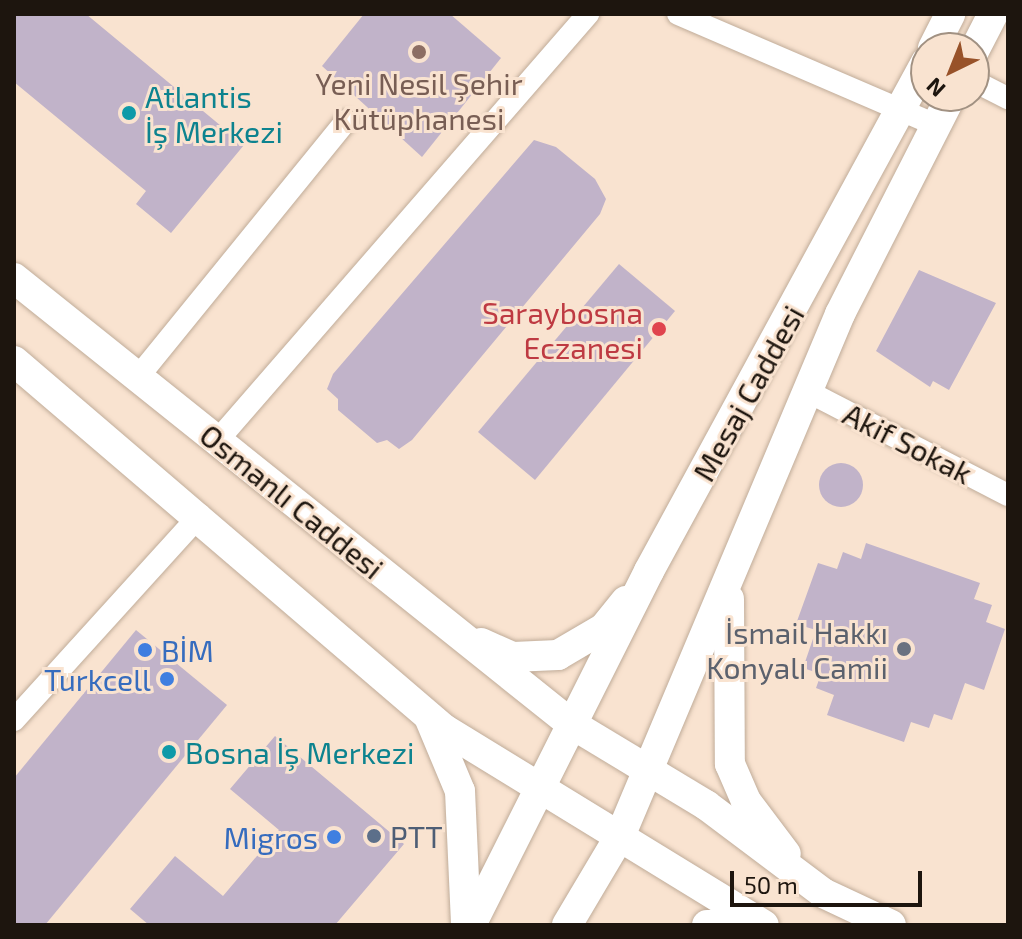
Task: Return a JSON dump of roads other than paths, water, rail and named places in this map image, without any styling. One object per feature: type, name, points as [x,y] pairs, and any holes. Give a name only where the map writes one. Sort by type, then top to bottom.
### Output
[{"type":"street","points":[[217,441],[588,14]]},
{"type":"street","points":[[678,14],[899,114],[936,125]]},
{"type":"street","points":[[941,32],[950,14]]},
{"type":"street","points":[[984,32],[993,14]]},
{"type":"street","points":[[990,89],[1008,98]]},
{"type":"street","name":"Mesaj Caddesi","points":[[538,785],[649,571],[910,93]]},
{"type":"street","name":"Mesaj Caddesi","points":[[621,834],[807,391],[943,112]]},
{"type":"street","points":[[138,377],[346,121]]},
{"type":"street","name":"Osmanlı Caddesi","points":[[14,278],[570,723],[650,770]]},
{"type":"street","points":[[14,361],[200,515],[428,715],[475,752],[621,834],[764,925]]},
{"type":"street","name":"Akif Sokak","points":[[807,391],[1008,495]]},
{"type":"street","points":[[14,720],[200,515]]},
{"type":"street","points":[[454,631],[513,657],[558,655],[604,628],[649,571]]},
{"type":"street","points":[[730,577],[730,764],[768,833],[823,893]]},
{"type":"street","points":[[428,715],[460,791],[469,925]]},
{"type":"street","points":[[650,770],[823,893],[891,925]]},
{"type":"street","points":[[469,925],[538,785]]},
{"type":"street","points":[[567,925],[621,834]]},
{"type":"street","points":[[707,925],[726,925]]},
{"type":"place","name":"Yeni Nesil Şehir Kütüphanesi","points":[[419,52]]},
{"type":"place","name":"Atlantis İş Merkezi","points":[[129,113]]},
{"type":"place","name":"Saraybosna Eczanesi","points":[[659,329]]},
{"type":"place","name":"İsmail Hakkı Konyalı Camii","points":[[904,649]]},
{"type":"place","name":"BİM","points":[[145,650]]},
{"type":"place","name":"Turkcell","points":[[167,679]]},
{"type":"place","name":"Bosna İş Merkezi","points":[[169,752]]},
{"type":"place","name":"PTT","points":[[374,836]]},
{"type":"place","name":"Migros","points":[[334,837]]}]
